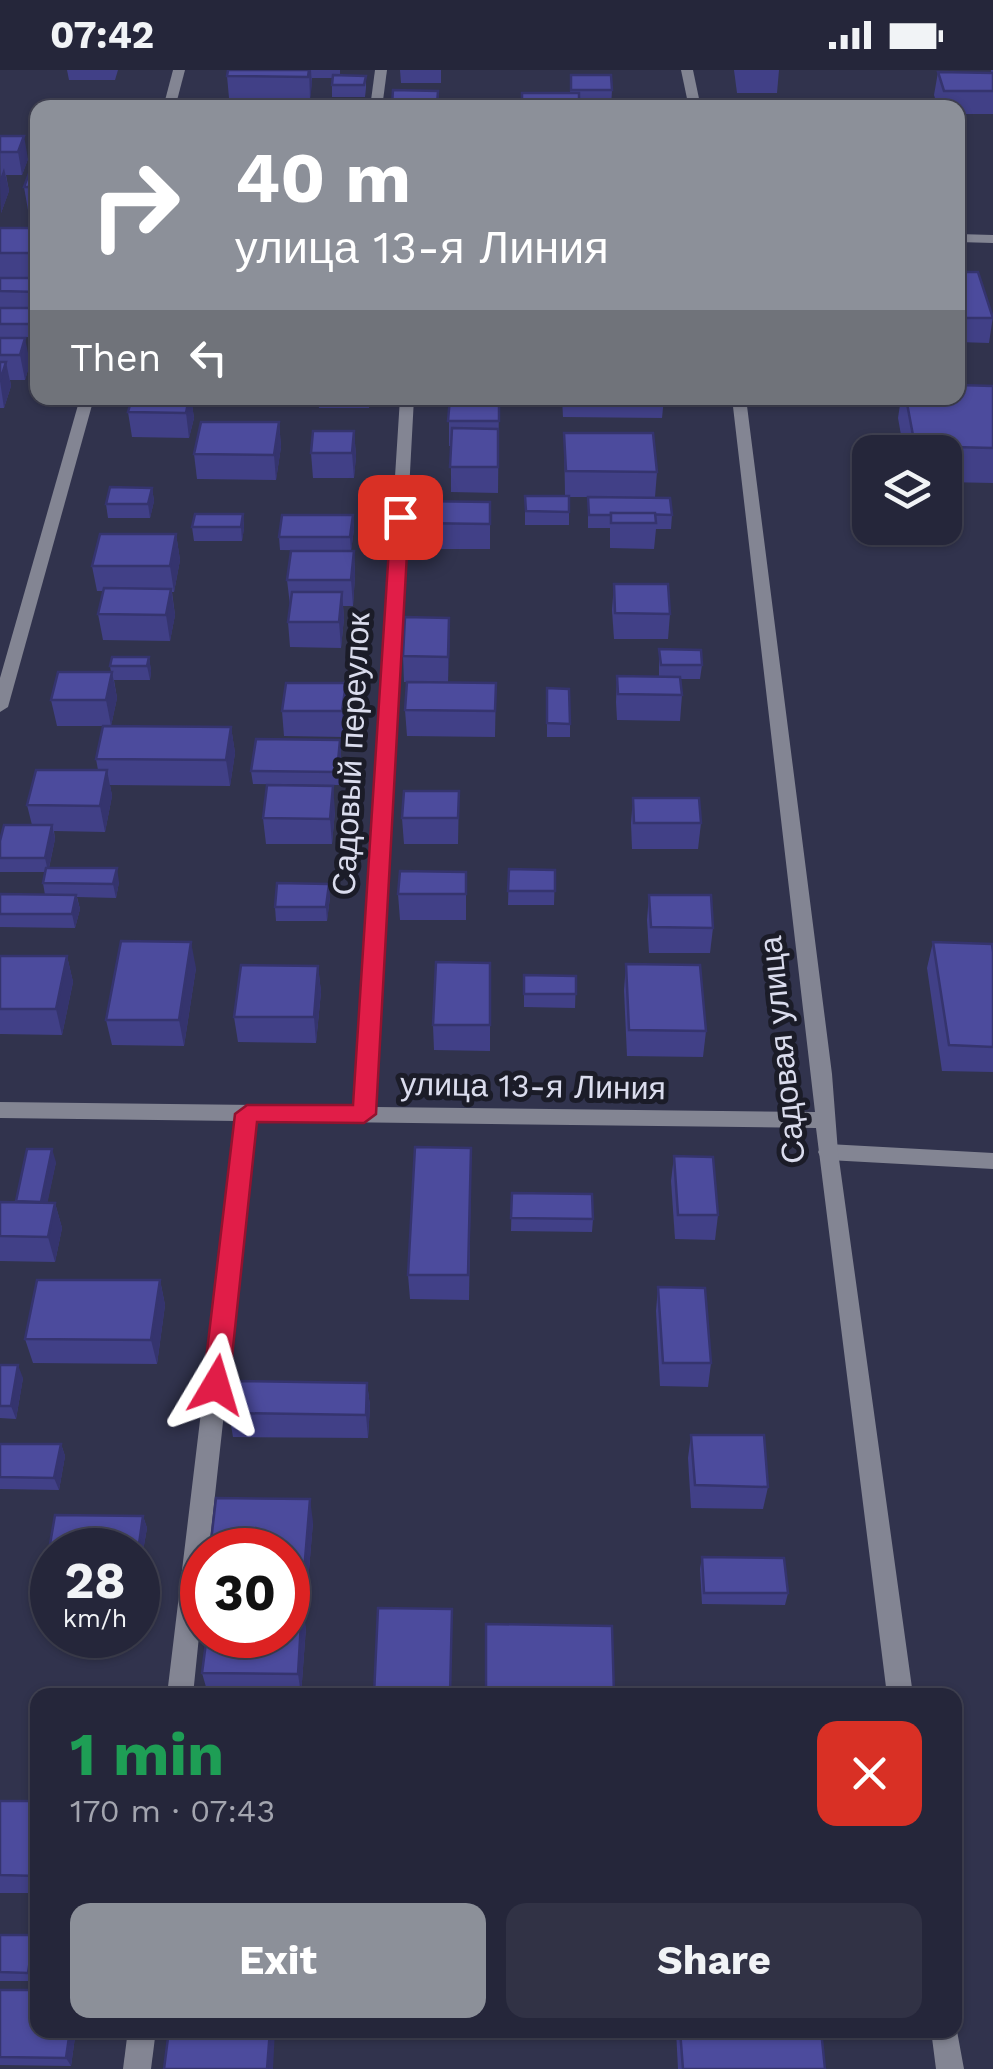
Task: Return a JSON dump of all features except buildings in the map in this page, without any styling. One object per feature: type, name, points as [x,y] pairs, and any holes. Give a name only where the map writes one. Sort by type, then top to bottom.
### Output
[{"type":"street","points":[[170,100],[179,70]]},
{"type":"street","points":[[377,100],[381,70]]},
{"type":"street","points":[[687,70],[693,100]]},
{"type":"street","points":[[965,238],[993,239]]},
{"type":"street","points":[[0,706],[85,405]]},
{"type":"street","name":"Садовый переулок","points":[[364,1114],[407,405]]},
{"type":"street","name":"Садовая улица","points":[[741,405],[828,1152],[899,1688]]},
{"type":"street","name":"улица 13-я Линия","points":[[0,1110],[826,1120]]},
{"type":"street","points":[[181,1688],[247,1114]]},
{"type":"street","points":[[828,1152],[993,1161]]},
{"type":"street","points":[[138,2069],[141,2038]]},
{"type":"street","points":[[946,2038],[950,2069]]},
{"type":"route","points":[[216,1385],[247,1114],[364,1114],[400,517]]}]
